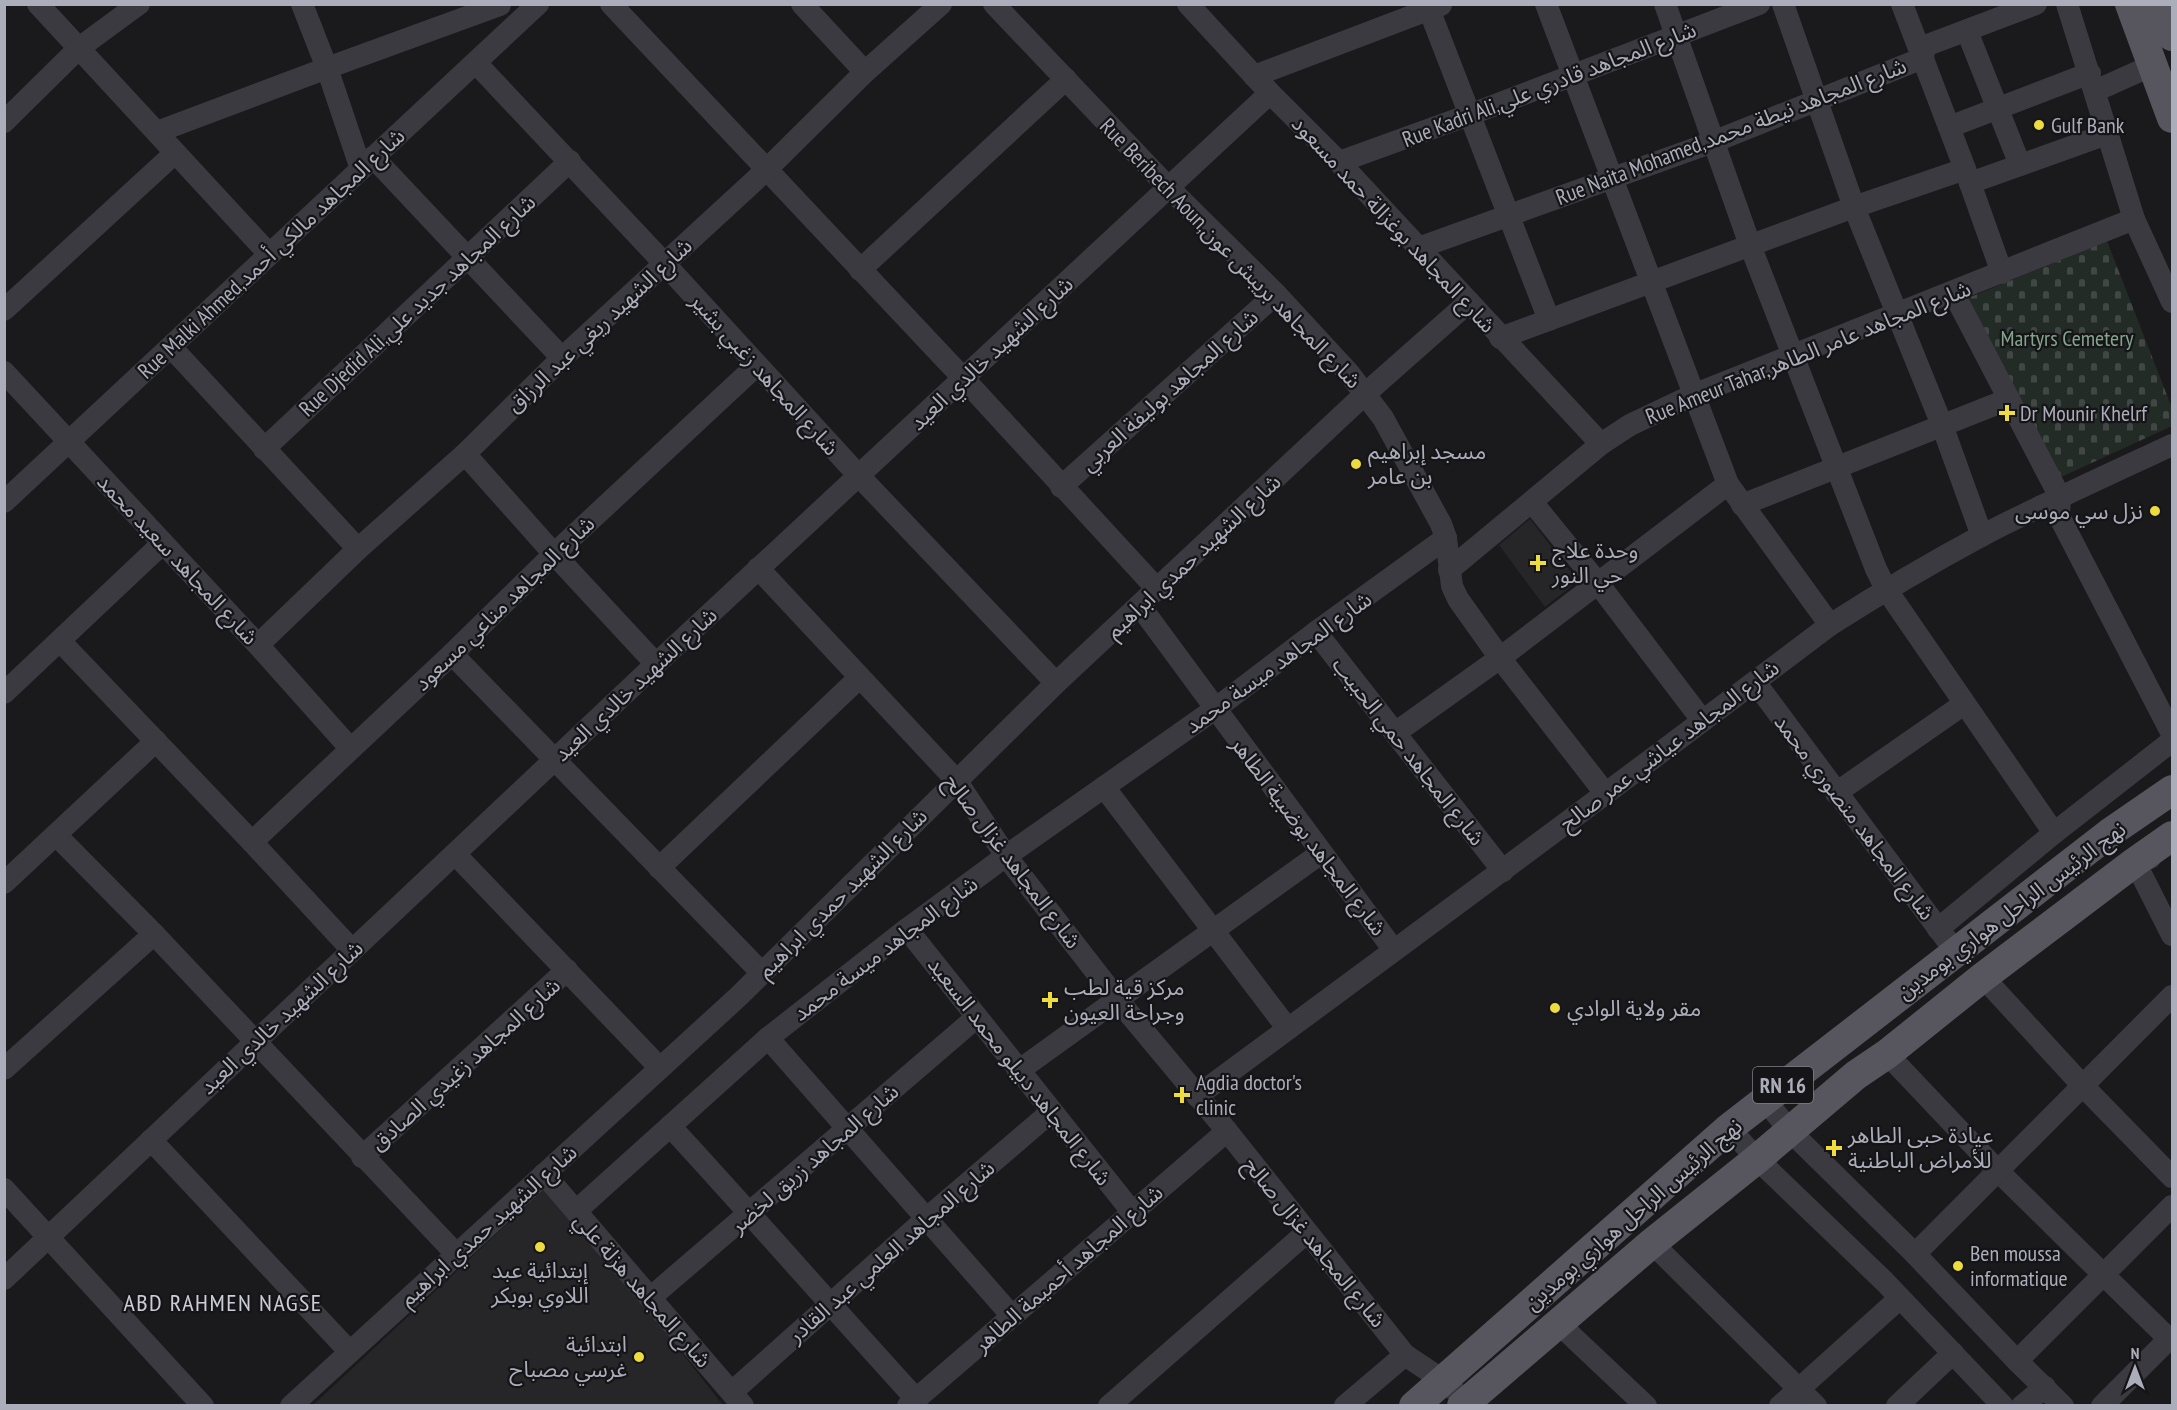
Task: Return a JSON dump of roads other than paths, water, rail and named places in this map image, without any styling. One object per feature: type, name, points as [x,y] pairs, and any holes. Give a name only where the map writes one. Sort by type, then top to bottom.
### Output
[{"type":"main road","points":[[2130,4],[2172,118]]},
{"type":"main road","points":[[2161,4],[2172,36]]},
{"type":"main road","name":"نهج الرئيس الراحل هواري بومدين","points":[[1414,1406],[1729,1128],[1765,1100],[1947,940],[2172,790]]},
{"type":"main road","name":"نهج الرئيس الراحل هواري بومدين","points":[[1466,1404],[1557,1323],[1652,1243],[1791,1132],[1856,1075],[1887,1054],[1983,977],[2172,836]]},
{"type":"street","points":[[38,4],[269,254]]},
{"type":"street","points":[[4,122],[79,48],[140,4]]},
{"type":"street","points":[[302,4],[367,163],[468,258],[562,358]]},
{"type":"street","name":"Rue Malki Ahmed,شارع المجاهد مالكي أحمد","points":[[4,502],[538,4]]},
{"type":"street","points":[[611,4],[765,171],[964,379],[1158,590]]},
{"type":"street","points":[[802,4],[865,72]]},
{"type":"street","name":"شارع الشهيد ريغي عبد الرزاق","points":[[258,645],[358,549],[465,454],[562,358],[765,171],[865,72],[941,4]]},
{"type":"street","name":"Rue Beribech Aoun,شارع المجاهد بريبش عون","points":[[994,4],[1168,187],[1276,294],[1348,372],[1383,418],[1441,524],[1446,538],[1452,586],[1458,599],[1500,658],[1605,793]]},
{"type":"street","name":"شارع المجاهد بوغزالة حمد مسعود","points":[[1188,4],[1270,93],[1339,162],[1500,338],[1601,444]]},
{"type":"street","points":[[1546,4],[1728,484],[1830,625]]},
{"type":"street","points":[[1665,4],[1750,245],[1886,590],[2054,833]]},
{"type":"street","name":"Rue Kadri Ali,شارع المجاهد قادري علي","points":[[1339,162],[1759,4]]},
{"type":"street","points":[[1783,4],[1854,207],[1942,425],[1982,536]]},
{"type":"street","points":[[1902,4],[1968,176],[2002,273]]},
{"type":"street","name":"Rue Naita Mohamed,شارع المجاهد نيطة محمد","points":[[1418,248],[1713,142],[1923,58],[1925,46],[2036,4]]},
{"type":"street","points":[[2067,4],[2134,219],[2172,302]]},
{"type":"street","points":[[157,132],[500,5],[516,24]]},
{"type":"street","points":[[1254,76],[1433,6],[1469,115],[1549,320]]},
{"type":"street","points":[[1967,31],[2020,165]]},
{"type":"street","name":"شارع المجاهد زغبي بشير","points":[[476,63],[570,161],[859,476],[1056,683]]},
{"type":"street","points":[[1949,127],[1997,108],[2153,64]]},
{"type":"street","points":[[860,270],[1066,79]]},
{"type":"street","name":"شارع الشهيد خالدي العيد","points":[[4,1279],[758,568],[1270,93]]},
{"type":"street","points":[[1500,338],[1854,207],[1968,176],[2020,165],[2106,134]]},
{"type":"street","points":[[4,310],[175,153]]},
{"type":"street","name":"Rue Djedid Ali,شارع المجاهد جديد علي","points":[[264,449],[570,161]]},
{"type":"street","name":"Rue Ameur Tahar,شارع المجاهد عامر الطاهر","points":[[1449,570],[1601,444],[1630,425],[1693,395],[1794,357],[2134,219]]},
{"type":"street","points":[[1953,292],[2060,497],[2059,516],[2172,734]]},
{"type":"street","name":"شارع المجاهد بوليفة العربي","points":[[1061,486],[1276,294]]},
{"type":"street","name":"شارع الشهيد حمدي ابراهيم","points":[[291,1406],[762,973],[1056,683],[1365,394],[1468,302]]},
{"type":"street","points":[[171,347],[358,549]]},
{"type":"street","name":"شارع المجاهد مناعي مسعود","points":[[252,842],[452,654],[554,554],[758,365]]},
{"type":"street","name":"شارع المجاهد سعيد محمد","points":[[4,372],[258,645],[350,748]]},
{"type":"street","points":[[1742,505],[2009,399]]},
{"type":"street","name":"شارع المجاهد عياشي عمر صالح","points":[[1197,1096],[1393,949],[1503,871],[1830,625],[1886,590],[1982,536],[2172,445]]},
{"type":"street","points":[[465,454],[656,664]]},
{"type":"street","points":[[1395,733],[1500,658],[1728,484]]},
{"type":"street","points":[[1532,502],[1597,582],[1702,720]]},
{"type":"street","name":"شارع المجاهد ميسة محمد","points":[[576,1211],[768,1038],[907,929],[1006,856],[1215,709],[1446,538]]},
{"type":"street","points":[[4,693],[163,543]]},
{"type":"street","name":"شارع المجاهد غزال صالح","points":[[758,568],[956,780],[1006,856],[1117,999],[1227,1131],[1306,1233],[1405,1354],[1444,1381],[1466,1404]]},
{"type":"street","name":"شارع المجاهد بوضبية الطاهر","points":[[1140,606],[1393,949]]},
{"type":"street","name":"شارع المجاهد حمي الحبيب","points":[[1316,632],[1503,871]]},
{"type":"street","points":[[60,641],[352,950]]},
{"type":"street","points":[[452,654],[762,973]]},
{"type":"street","points":[[659,868],[859,678]]},
{"type":"street","name":"شارع المجاهد منصوري محمد","points":[[1755,682],[1947,940]]},
{"type":"street","points":[[1836,793],[1964,704]]},
{"type":"street","points":[[4,883],[156,741]]},
{"type":"street","points":[[1947,940],[2054,833],[2172,741]]},
{"type":"street","points":[[1104,787],[1288,1029]]},
{"type":"street","points":[[56,835],[154,934],[457,1255]]},
{"type":"street","points":[[2172,851],[2135,862],[2172,935]]},
{"type":"street","points":[[1018,1071],[1322,853]]},
{"type":"street","points":[[456,855],[660,1068]]},
{"type":"street","name":"شارع المجاهد دبيلو محمد السعيد","points":[[907,929],[1133,1213]]},
{"type":"street","points":[[4,1068],[154,934]]},
{"type":"street","name":"شارع المجاهد زغيدي الصادق","points":[[363,1157],[567,970]]},
{"type":"street","points":[[1983,977],[2083,1086],[2172,1177]]},
{"type":"street","points":[[1915,1254],[2172,996]]},
{"type":"street","name":"شارع المجاهد زريق لخضر","points":[[650,1298],[977,1017]]},
{"type":"street","points":[[768,1038],[1012,1316]]},
{"type":"street","points":[[1887,1054],[1997,1170],[2103,1276],[2171,1339],[2102,1406]]},
{"type":"street","points":[[1765,1100],[1791,1132],[1915,1254],[2063,1406]]},
{"type":"street","name":"شارع المجاهد العلمي عبد القادر","points":[[737,1399],[830,1305],[1051,1112]]},
{"type":"street","points":[[670,1126],[751,1213],[912,1402]]},
{"type":"street","points":[[1729,1128],[1757,1159],[1900,1298],[2004,1406]]},
{"type":"street","name":"شارع المجاهد أحميمة الطاهر","points":[[912,1402],[1227,1131]]},
{"type":"street","points":[[151,1140],[349,1352]]},
{"type":"street","name":"شارع المجاهد هزلة علي","points":[[544,1174],[737,1399]]},
{"type":"street","points":[[4,1189],[203,1406]]},
{"type":"street","points":[[2017,1361],[2172,1206]]},
{"type":"street","points":[[1109,1406],[1306,1233]]},
{"type":"street","points":[[1652,1243],[1816,1406]]},
{"type":"street","points":[[1780,1406],[1900,1298]]},
{"type":"street","points":[[1557,1323],[1646,1406]]},
{"type":"street","points":[[1897,1406],[1953,1353]]},
{"type":"street","points":[[1345,1406],[1405,1354]]},
{"type":"street","points":[[2022,1406],[2045,1387]]},
{"type":"place","name":"Gulf Bank","points":[[2039,125]]},
{"type":"place","name":"Dr Mounir Khelrf","points":[[2007,413]]},
{"type":"place","name":"مسجد إبراهيم بن عامر","points":[[1356,464]]},
{"type":"place","name":"نزل سي موسى","points":[[2155,511]]},
{"type":"place","name":"وحدة علاج حي النور","points":[[1538,563]]},
{"type":"place","name":"مركز قية لطب وجراحة العيون","points":[[1050,1000]]},
{"type":"place","name":"مقر ولاية الوادي","points":[[1555,1008]]},
{"type":"place","name":"Agdia doctor's clinic","points":[[1182,1095]]},
{"type":"place","name":"عيادة حبى الطاهر للأمراض الباطنية","points":[[1834,1148]]},
{"type":"place","name":"إبتدائية عبد اللاوي بوبكر","points":[[540,1247]]},
{"type":"place","name":"Ben moussa informatique","points":[[1958,1266]]},
{"type":"place","name":"ابتدائية غرسي مصباح","points":[[639,1357]]},
{"type":"district","name":"ABD RAHMEN NAGSE","points":[[223,1302]]},
{"type":"park label","name":"Martyrs Cemetery","points":[[2067,338]]}]
